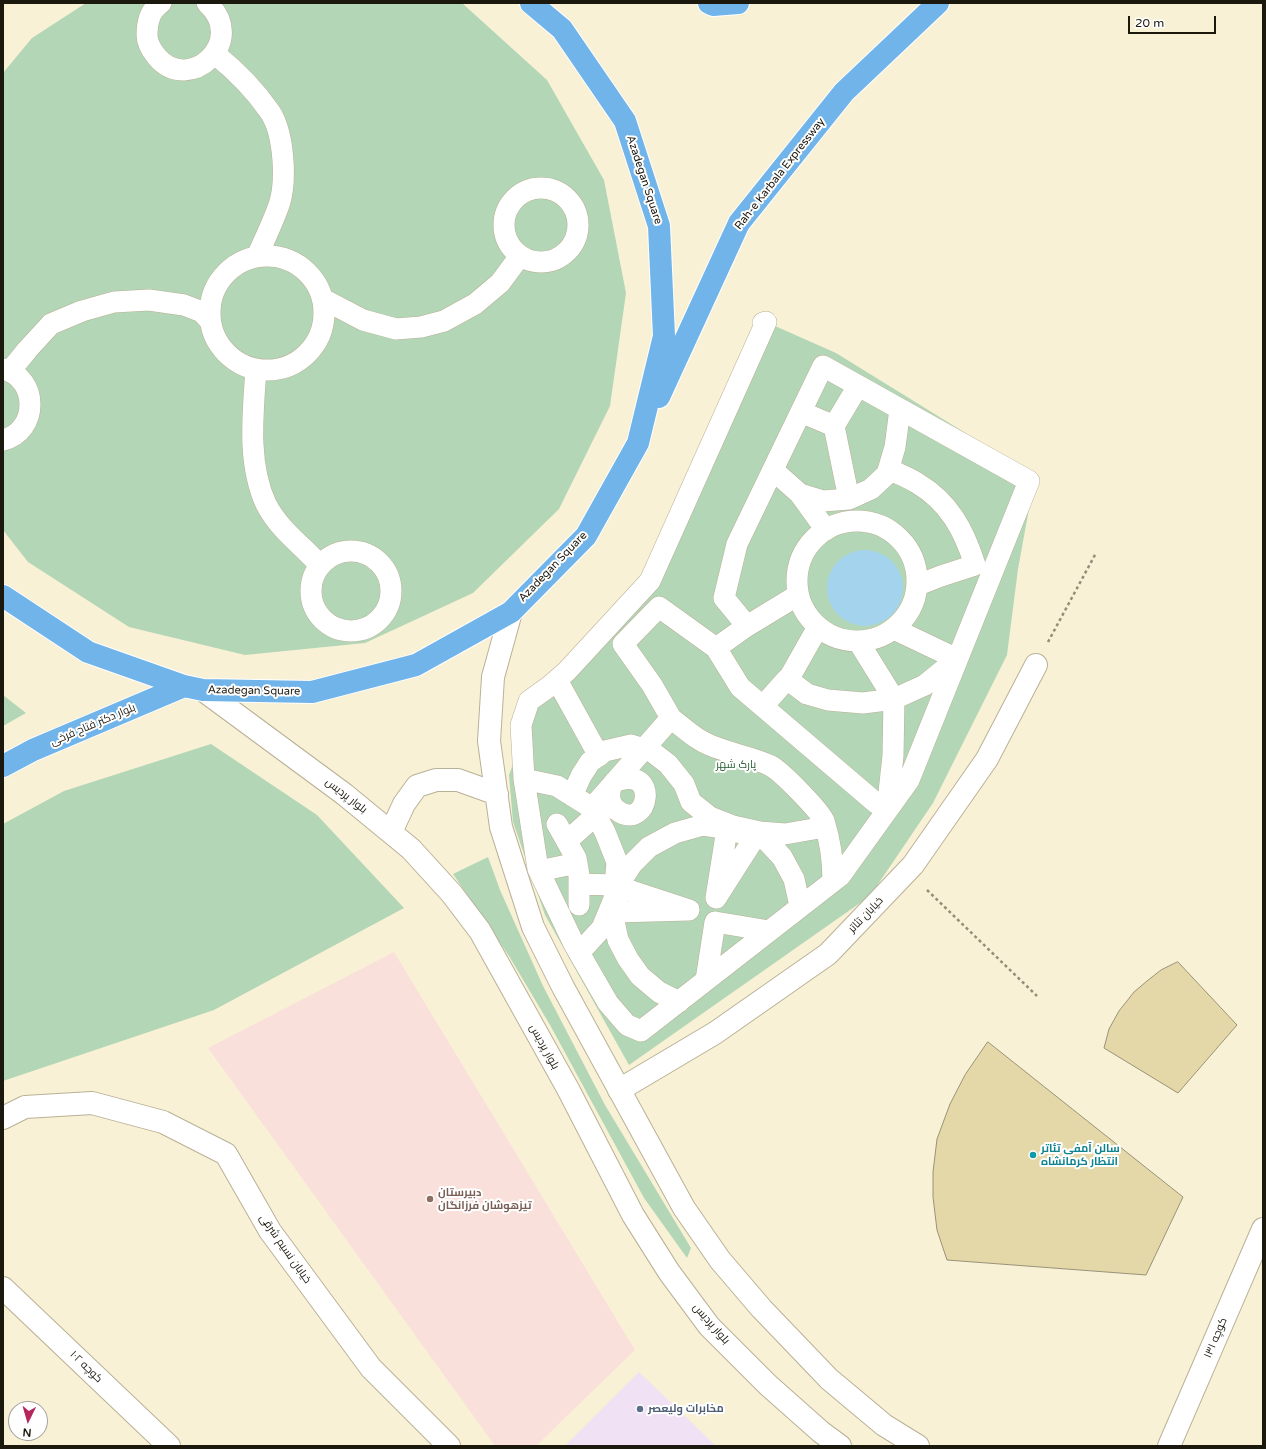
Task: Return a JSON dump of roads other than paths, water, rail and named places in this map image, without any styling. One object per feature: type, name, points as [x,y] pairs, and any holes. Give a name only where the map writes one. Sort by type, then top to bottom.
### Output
[{"type":"highway","name":"Azadegan Square","points":[[3,596],[88,652],[194,688],[312,692],[416,666],[510,612],[586,536],[638,443],[664,336],[659,226],[625,121],[562,29],[531,3]]},
{"type":"highway","points":[[709,3],[713,5],[738,3]]},
{"type":"highway","name":"Rah-e Karbala Expressway","points":[[638,443],[739,223],[844,92],[938,3]]},
{"type":"highway","name":"بلوار دکتر فتاح فرخی","points":[[3,766],[32,750],[194,688]]},
{"type":"main road","points":[[510,612],[493,677],[490,741],[501,827],[533,927],[619,1090],[684,1208],[720,1260],[760,1308],[829,1379],[884,1425],[918,1446]]},
{"type":"main road","name":"خیابان تئاتر","points":[[619,1090],[715,1033],[828,954],[908,871],[987,759],[1036,665]]},
{"type":"main road","name":"بلوار پردیس","points":[[194,688],[344,794],[412,849],[452,894],[480,931],[568,1089],[633,1215],[669,1272],[709,1326],[768,1386],[821,1432],[840,1446]]},
{"type":"main road","points":[[391,832],[404,804],[417,786],[436,780],[458,780],[497,794]]},
{"type":"main road","name":"خیابان نسیم شرقی","points":[[3,1118],[25,1107],[92,1103],[163,1122],[226,1154],[270,1231],[370,1368],[448,1446]]},
{"type":"main road","name":"کوچه ۱۳۱","points":[[1170,1446],[1258,1253],[1263,1229]]},
{"type":"main road","name":"کوچه ۱۰۲","points":[[3,1288],[169,1446]]},
{"type":"street","points":[[161,3],[151,14],[147,26],[147,39],[151,50],[159,60],[170,67],[182,70],[194,68],[206,63],[215,54],[220,44],[222,32],[220,20],[214,9],[207,3]]},
{"type":"street","points":[[215,54],[234,72],[271,113],[280,138],[284,162],[279,204],[257,256]]},
{"type":"street","points":[[257,256],[275,256],[293,261],[307,272],[318,286],[323,299],[324,323],[318,341],[305,356],[288,367],[269,371],[249,368],[232,359],[218,344],[210,326],[209,306],[215,287],[230,269],[240,262],[257,256]]},
{"type":"street","points":[[323,299],[363,320],[389,328],[396,329],[421,327],[444,321],[475,304],[500,283],[520,256]]},
{"type":"street","points":[[3,440],[8,439],[19,432],[27,421],[31,409],[29,395],[24,384],[17,375],[7,370],[51,324],[82,311],[114,302],[149,300],[184,305],[202,312],[210,321]]},
{"type":"street","points":[[747,626],[724,598],[737,544],[823,366],[1029,481],[909,780],[840,876],[641,1031],[627,1025],[608,1003],[579,953],[539,871],[524,779],[521,725],[529,701],[567,671],[650,581],[766,322],[763,323]]},
{"type":"street","points":[[256,369],[254,455],[260,486],[266,504],[279,525],[320,565]]},
{"type":"street","points":[[849,499],[834,426],[858,386]]},
{"type":"street","points":[[800,494],[823,500],[849,499],[871,490],[887,474],[889,469],[895,447],[900,409]]},
{"type":"street","points":[[801,412],[834,426]]},
{"type":"street","points":[[889,469],[916,482],[935,495],[952,514],[963,533],[975,565]]},
{"type":"street","points":[[773,470],[800,494],[826,530]]},
{"type":"street","points":[[869,523],[871,490]]},
{"type":"street","points":[[854,521],[869,523],[875,523],[894,533],[908,548],[916,566],[918,586],[913,605],[903,622],[888,634],[869,641],[850,642],[831,636],[818,627],[803,609],[797,590],[797,570],[804,552],[817,536],[826,530],[834,525],[854,521]]},
{"type":"street","points":[[918,586],[941,576],[975,565],[996,561]]},
{"type":"street","points":[[716,648],[747,626],[798,595]]},
{"type":"street","points":[[832,881],[830,845],[823,820],[794,786],[773,767],[750,757],[724,750],[700,740],[671,718],[652,685],[623,644],[659,607],[716,648],[740,687],[876,803],[887,810]]},
{"type":"street","points":[[763,706],[787,679],[788,680],[818,627]]},
{"type":"street","points":[[894,629],[957,659]]},
{"type":"street","points":[[858,641],[894,699],[893,756],[887,810]]},
{"type":"street","points":[[788,680],[807,694],[828,700],[863,703],[894,699],[925,685],[957,659]]},
{"type":"street","points":[[557,680],[599,756]]},
{"type":"street","points":[[579,905],[579,884],[576,858],[562,832],[594,812],[613,784],[671,718]]},
{"type":"street","points":[[572,796],[581,776],[590,762],[605,751],[631,745],[651,751],[668,764],[684,784],[691,802],[710,817],[733,826],[760,832],[785,834],[825,827]]},
{"type":"street","points":[[524,779],[557,786],[594,812],[605,832],[617,862],[617,886],[614,921],[618,940],[628,959],[640,976],[659,992],[679,1002]]},
{"type":"street","points":[[579,953],[602,928],[614,899],[617,886],[632,864],[649,847],[675,833],[703,825],[726,829],[766,840],[782,857],[794,879],[800,906]]},
{"type":"street","points":[[716,898],[726,829]]},
{"type":"street","points":[[716,898],[755,837]]},
{"type":"street","points":[[539,871],[577,863]]},
{"type":"street","points":[[579,884],[617,886],[690,910]]},
{"type":"street","points":[[702,895],[716,898],[721,906],[720,917],[715,922],[708,925],[698,923],[692,916],[690,910],[693,901],[702,895]]},
{"type":"street","points":[[615,912],[690,910]]},
{"type":"street","points":[[715,922],[769,931]]},
{"type":"street","points":[[706,980],[715,922]]},
{"type":"water","points":[[865,550],[879,553],[892,561],[900,574],[903,588],[900,602],[892,615],[879,623],[865,626],[851,623],[838,615],[830,602],[827,588],[830,574],[838,561],[851,553]]},
{"type":"place","name":"سالن آمفی تئاتر انتظار کرمانشاه","points":[[1033,1155]]},
{"type":"place","name":"دبیرستان تیزهوشان فرزانگان","points":[[430,1199]]},
{"type":"place","name":"مخابرات ولیعصر","points":[[640,1409]]},
{"type":"park label","name":"پارک شهر","points":[[736,765]]}]
